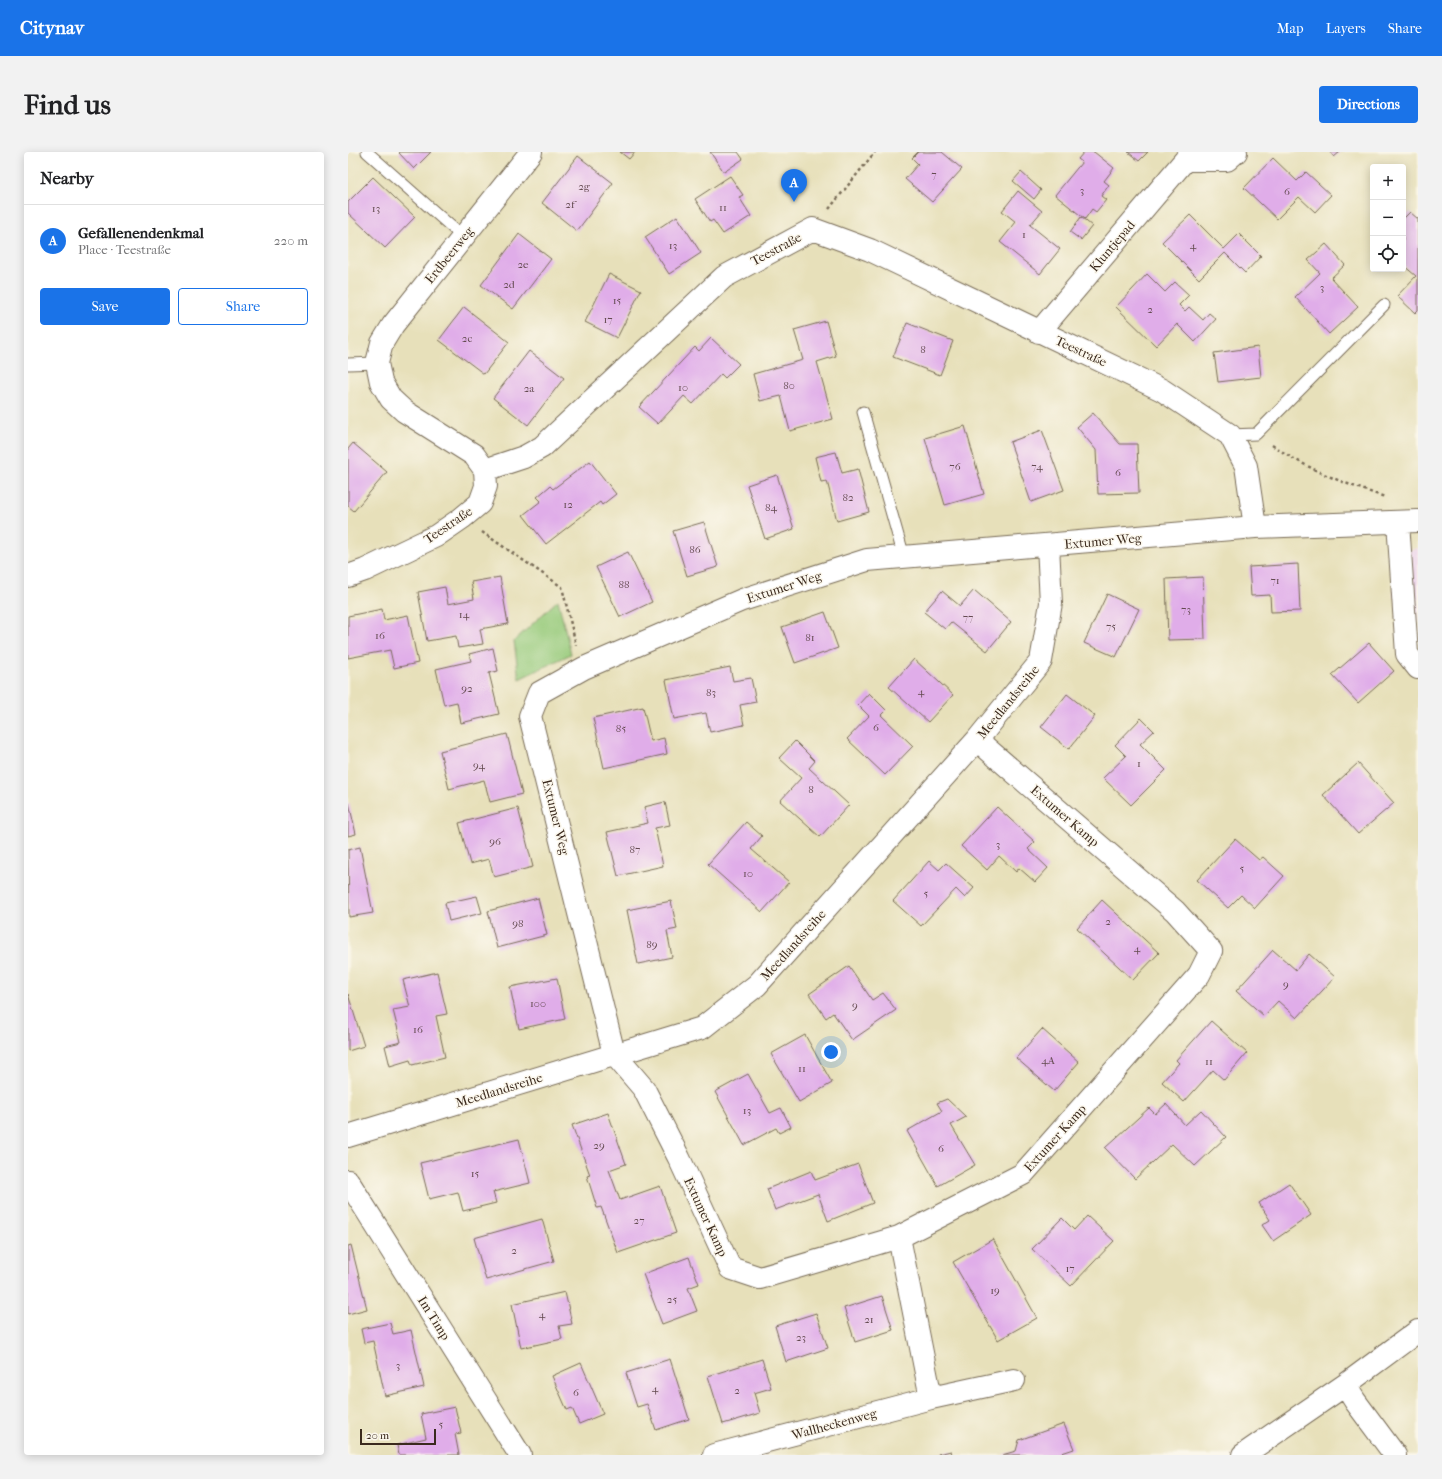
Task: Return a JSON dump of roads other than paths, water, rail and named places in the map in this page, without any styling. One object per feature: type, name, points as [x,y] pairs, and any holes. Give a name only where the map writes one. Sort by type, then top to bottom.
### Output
[{"type":"street","name":"Erdbeerweg","points":[[485,470],[474,455],[404,411],[391,400],[381,382],[377,363],[382,344],[392,325],[531,152]]},
{"type":"street","name":"Kluntjepad","points":[[1039,332],[1188,156],[1227,160],[1236,152]]},
{"type":"street","name":"Teestraße","points":[[348,576],[365,570],[436,536],[462,518],[480,503],[486,486],[485,470],[524,457],[542,447],[724,277],[812,229],[870,250],[1162,390],[1230,435],[1246,466],[1255,527]]},
{"type":"street","name":"Extumer Weg","points":[[614,1054],[530,716],[539,693],[581,669],[742,600],[867,560],[1255,527],[1408,521]]},
{"type":"street","points":[[1408,521],[1407,654],[1418,668]]},
{"type":"street","name":"Meedlandsreihe","points":[[348,1136],[702,1028],[757,985],[977,740],[1041,661],[1051,603],[1048,545]]},
{"type":"street","name":"Extumer Kamp","points":[[614,1054],[644,1089],[679,1158],[730,1268],[760,1278],[899,1237],[1023,1174],[1199,975],[1211,951],[1175,911],[977,740]]},
{"type":"street","name":"Im Timp","points":[[348,1181],[520,1455]]},
{"type":"street","points":[[899,1237],[932,1398]]},
{"type":"street","points":[[1243,1455],[1418,1331]]},
{"type":"street","name":"Wallheckenweg","points":[[714,1455],[932,1398],[1014,1380]]},
{"type":"street","points":[[1345,1384],[1355,1401],[1395,1455]]},
{"type":"lane","points":[[366,152],[463,237]]},
{"type":"lane","points":[[1230,435],[1256,434],[1384,305]]},
{"type":"lane","points":[[348,364],[377,363]]},
{"type":"lane","points":[[863,412],[904,557]]},
{"type":"place","name":"Gefallenendenkmal","points":[[794,202]]}]
